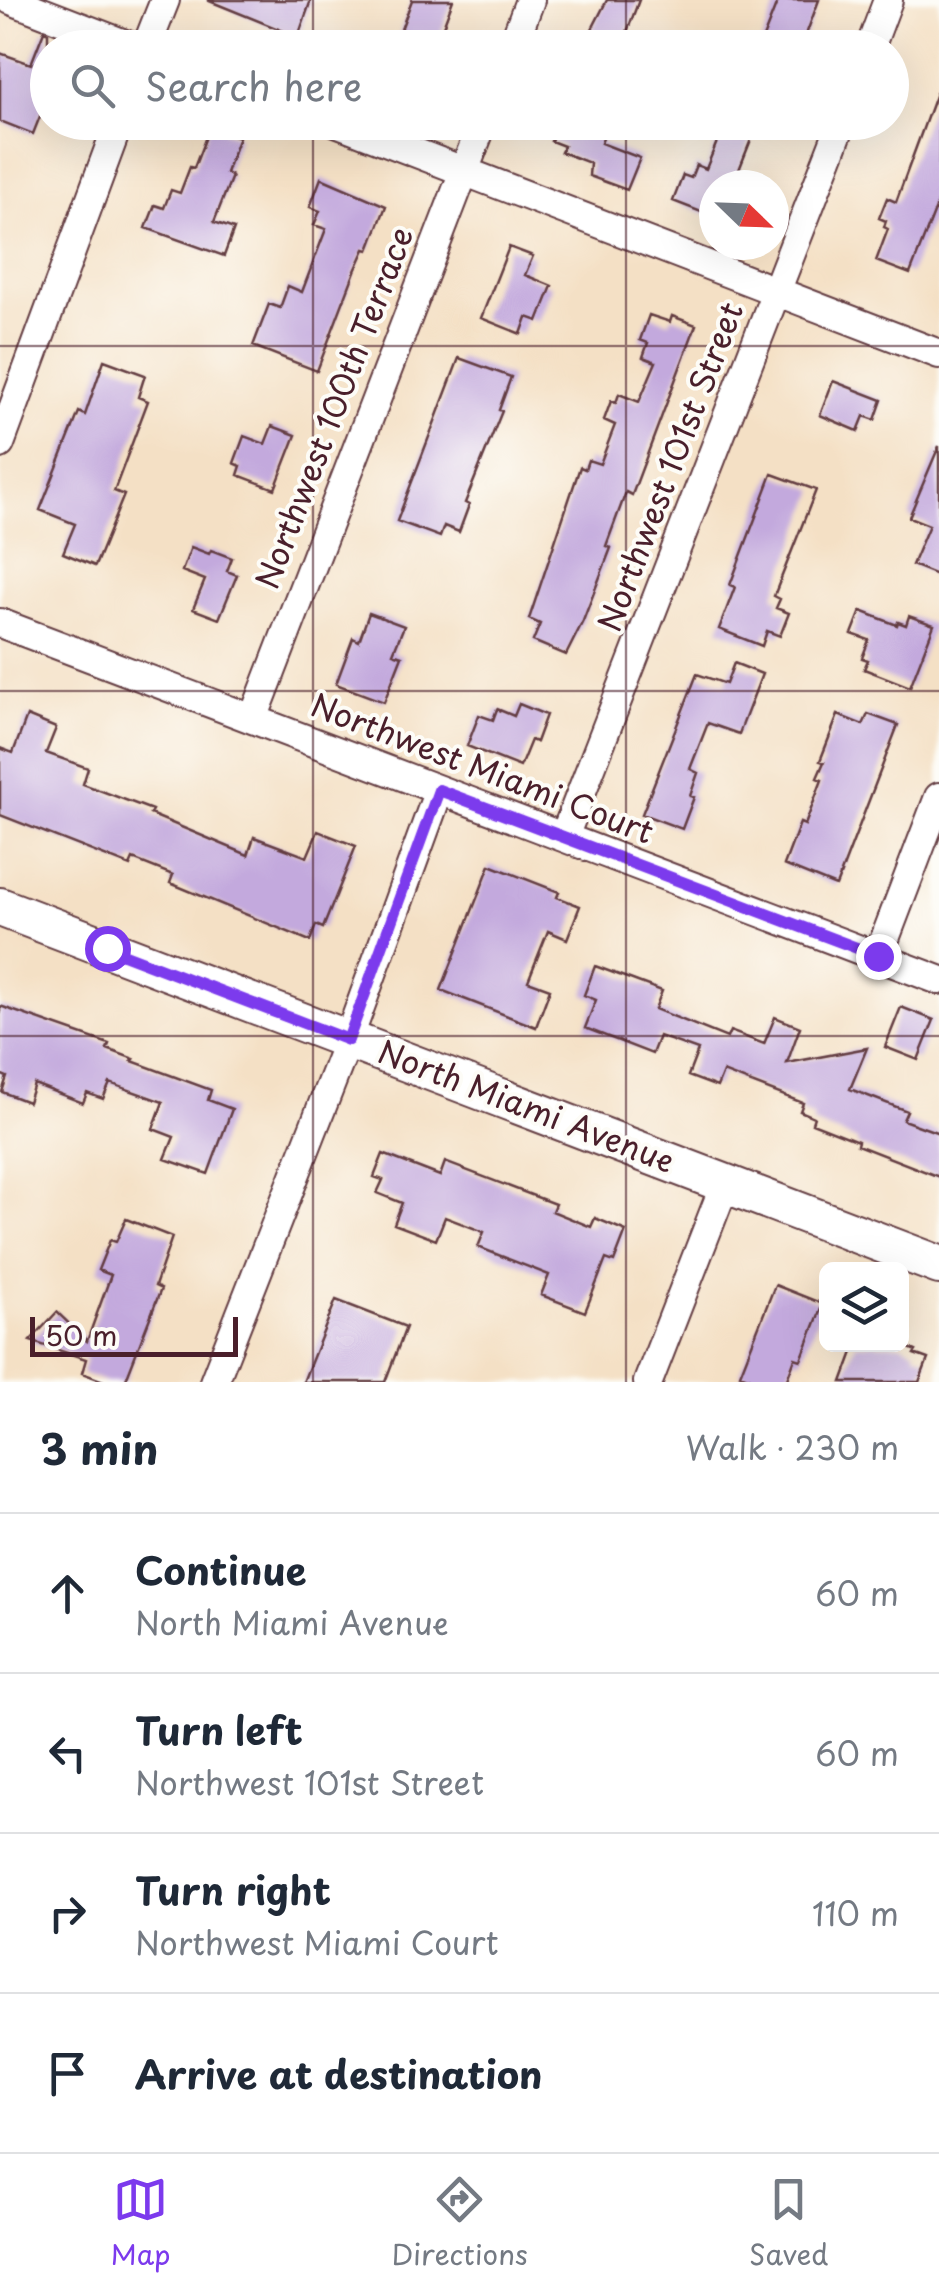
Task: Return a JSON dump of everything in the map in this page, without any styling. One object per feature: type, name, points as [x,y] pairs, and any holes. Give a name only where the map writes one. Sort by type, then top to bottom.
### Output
[{"type":"main road","name":"North Miami Avenue","points":[[0,906],[939,1265]]},
{"type":"street","points":[[10,0],[88,30]]},
{"type":"street","points":[[153,30],[164,0]]},
{"type":"street","points":[[519,30],[530,0]]},
{"type":"street","points":[[877,30],[888,0]]},
{"type":"street","points":[[0,444],[112,140]]},
{"type":"street","points":[[384,140],[939,354]]},
{"type":"street","name":"Northwest 100th Terrace","points":[[252,718],[476,140]]},
{"type":"street","name":"Northwest 101st Street","points":[[564,837],[835,140]]},
{"type":"street","name":"Northwest Miami Court","points":[[0,623],[939,980]]},
{"type":"street","points":[[214,1382],[348,1040],[439,790]]},
{"type":"street","points":[[878,956],[939,798]]},
{"type":"street","points":[[648,1382],[725,1184]]},
{"type":"building","points":[[207,0],[311,0],[300,30],[281,30]]},
{"type":"building","points":[[412,0],[453,0],[442,30],[401,30]]},
{"type":"building","points":[[607,0],[639,0],[628,30],[592,30]]},
{"type":"building","points":[[778,0],[819,0],[808,30],[766,30]]},
{"type":"building","points":[[0,53],[30,64],[30,133],[0,121]]},
{"type":"building","points":[[936,93],[939,200],[910,274],[876,261],[888,229],[884,227],[886,221],[879,218],[887,198],[896,202]]},
{"type":"building","points":[[205,140],[238,140],[226,173],[232,176],[214,222],[234,229],[224,256],[146,228],[155,205],[164,208],[171,190],[180,193],[190,167],[194,168]]},
{"type":"building","points":[[602,140],[601,143],[640,158],[627,190],[589,176],[590,163],[561,152],[564,146],[551,141]]},
{"type":"building","points":[[718,140],[751,140],[739,170],[699,170],[699,211],[673,201],[683,175],[691,178],[696,165],[706,169]]},
{"type":"building","points":[[321,178],[386,206],[369,250],[365,249],[355,271],[317,371],[253,346],[269,304],[280,308],[288,286],[302,292],[326,229],[314,225],[320,211],[310,207]]},
{"type":"building","points":[[509,247],[533,256],[525,275],[552,286],[538,321],[527,317],[521,334],[481,318]]},
{"type":"building","points":[[649,315],[670,322],[672,316],[696,325],[632,495],[626,492],[606,546],[611,548],[566,655],[533,641],[540,624],[529,619],[580,467],[585,469],[588,460],[600,464],[615,425],[604,420],[611,401],[616,403],[619,394],[639,402],[656,362],[643,357],[648,343],[640,340]]},
{"type":"building","points":[[459,358],[511,377],[499,410],[502,411],[465,503],[469,505],[459,532],[444,526],[440,537],[397,521]]},
{"type":"building","points":[[104,360],[145,375],[138,397],[148,401],[114,491],[124,495],[95,566],[63,553],[75,524],[40,510],[79,412],[85,415]]},
{"type":"building","points":[[833,381],[882,400],[875,420],[864,416],[858,431],[820,415]]},
{"type":"building","points":[[272,426],[296,435],[275,489],[238,475],[241,466],[234,463],[244,436],[265,444]]},
{"type":"building","points":[[939,446],[939,576],[912,565],[929,525],[909,517]]},
{"type":"building","points":[[772,474],[816,490],[774,596],[780,599],[776,608],[789,613],[780,636],[767,631],[762,646],[719,629],[735,587],[730,585]]},
{"type":"building","points":[[191,547],[232,558],[227,571],[237,575],[219,619],[193,609],[205,580],[182,571]]},
{"type":"building","points":[[861,611],[897,625],[906,625],[909,616],[934,625],[910,687],[864,669],[868,660],[862,658],[869,640],[852,634]]},
{"type":"building","points":[[369,613],[404,626],[393,653],[402,656],[384,702],[336,684],[353,638],[359,641]]},
{"type":"building","points":[[734,663],[762,674],[739,734],[708,723],[690,769],[698,773],[682,829],[642,814],[697,674],[726,684]]},
{"type":"building","points":[[519,704],[546,715],[536,742],[531,740],[520,767],[467,746],[479,715],[493,720],[497,709],[514,716]]},
{"type":"building","points":[[868,714],[898,725],[836,886],[784,865],[822,780],[817,778],[824,762],[820,761],[838,715],[863,725]]},
{"type":"building","points":[[27,716],[56,728],[46,753],[88,768],[83,784],[152,810],[150,814],[248,855],[254,837],[307,857],[318,831],[356,846],[323,928],[316,925],[310,941],[170,883],[173,875],[133,859],[130,866],[0,815],[0,748],[13,753]]},
{"type":"building","points":[[490,865],[559,892],[557,897],[580,906],[567,939],[548,931],[528,981],[550,989],[536,1027],[441,990]]},
{"type":"building","points":[[595,966],[662,991],[655,1009],[727,1038],[730,1031],[764,1044],[775,1017],[800,1027],[787,1063],[867,1048],[850,1089],[907,1111],[903,1120],[939,1133],[939,1177],[812,1123],[814,1117],[800,1111],[803,1103],[723,1072],[717,1087],[688,1076],[698,1050],[659,1036],[652,1054],[585,1028],[596,1000],[584,995]]},
{"type":"building","points":[[0,1006],[109,1044],[107,1049],[132,1061],[211,1090],[208,1100],[232,1109],[208,1174],[165,1159],[174,1137],[153,1129],[163,1102],[110,1083],[103,1099],[87,1093],[83,1103],[34,1084],[28,1102],[2,1092],[7,1077],[0,1074]]},
{"type":"building","points":[[901,1007],[934,1020],[918,1060],[885,1047]]},
{"type":"building","points":[[383,1154],[440,1176],[445,1162],[555,1204],[552,1211],[591,1227],[595,1218],[626,1231],[614,1262],[606,1259],[585,1312],[541,1295],[549,1275],[478,1247],[484,1232],[445,1217],[436,1240],[394,1224],[402,1203],[377,1193],[383,1180],[374,1177]]},
{"type":"building","points":[[126,1219],[172,1237],[155,1286],[161,1289],[125,1382],[106,1382],[82,1373],[86,1359],[30,1341],[57,1312],[87,1341],[111,1275],[98,1270],[110,1240],[116,1242]]},
{"type":"building","points":[[775,1285],[819,1302],[819,1314],[801,1360],[795,1358],[786,1382],[760,1382],[740,1374]]},
{"type":"building","points":[[336,1300],[406,1327],[385,1382],[303,1382]]},
{"type":"building","points":[[909,1348],[928,1359],[919,1382],[842,1382],[853,1352],[909,1352]]},
{"type":"route","points":[[107,948],[348,1040],[439,790],[878,956]]}]
